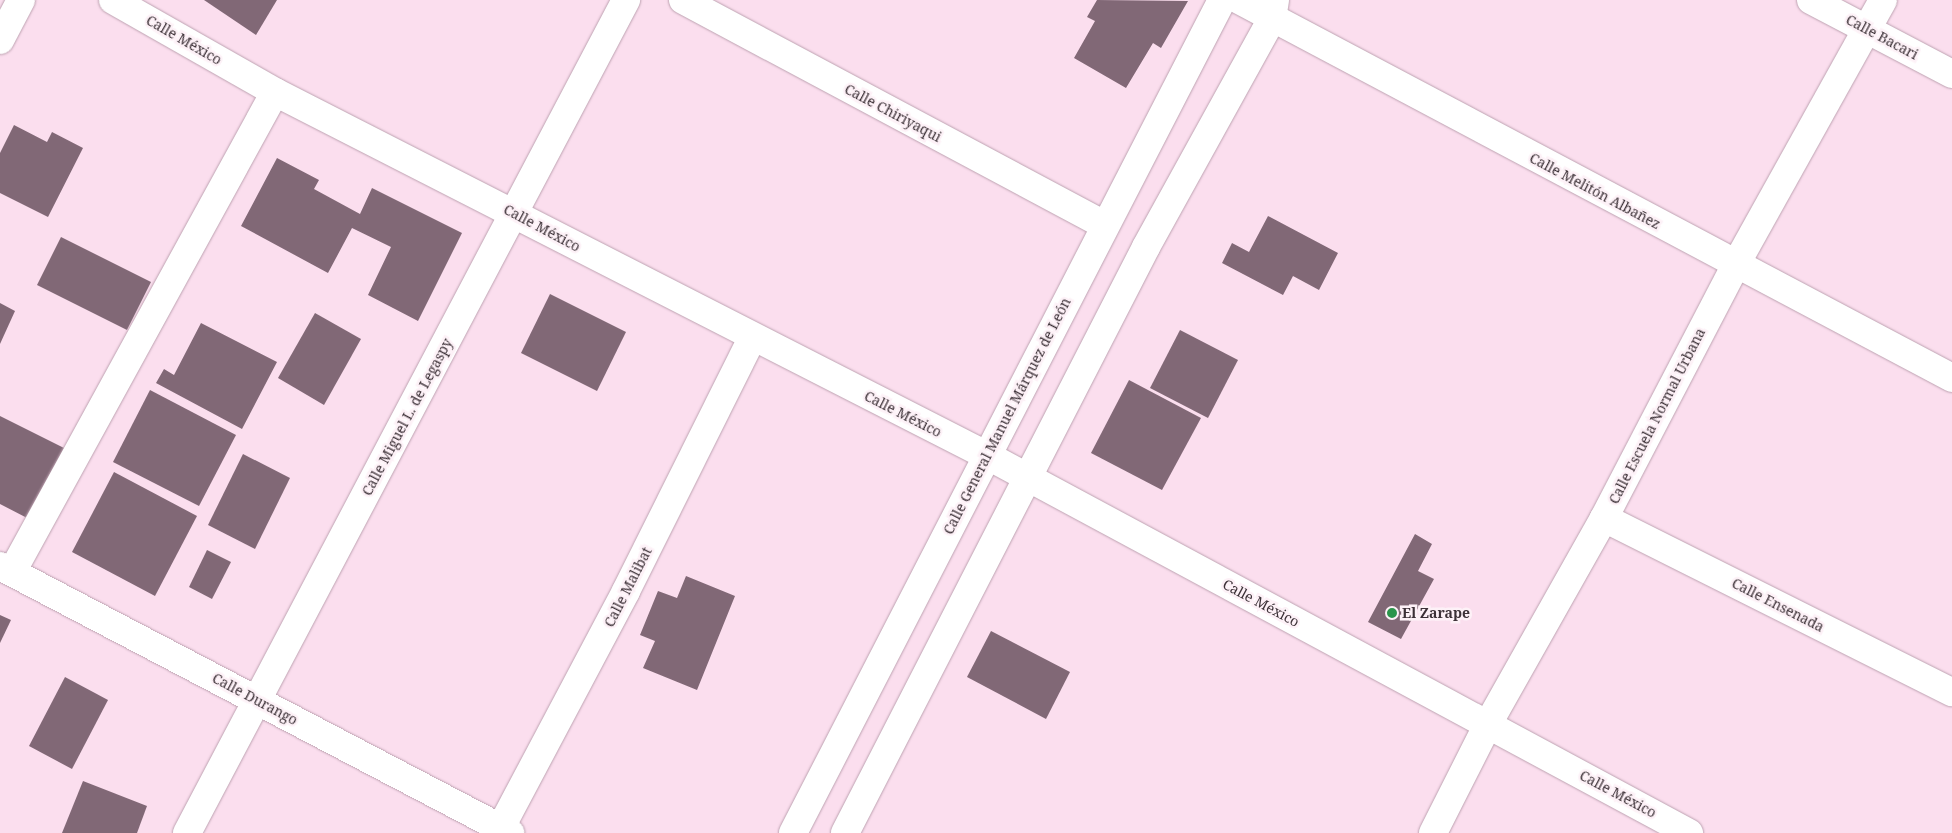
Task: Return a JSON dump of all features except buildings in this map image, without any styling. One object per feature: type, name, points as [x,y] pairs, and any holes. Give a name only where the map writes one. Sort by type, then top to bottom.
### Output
[{"type":"street","points":[[0,40],[21,0]]},
{"type":"street","name":"Calle México","points":[[113,0],[275,92],[514,213],[752,338],[988,456],[1689,833]]},
{"type":"street","name":"Calle Miguel L. de Legaspy","points":[[186,833],[626,0]]},
{"type":"street","name":"Calle Chiriyaqui","points":[[682,0],[1104,225]]},
{"type":"street","name":"Calle General Manuel Márquez de León","points":[[793,833],[988,456],[1104,225],[1222,0]]},
{"type":"street","name":"Calle Melitón Albañez","points":[[1239,0],[1274,10],[1735,266],[1952,378]]},
{"type":"street","name":"Calle Bacari","points":[[1811,0],[1952,74]]},
{"type":"street","name":"Calle Escuela Normal Urbana","points":[[1433,833],[1488,724],[1604,518],[1735,266],[1883,0]]},
{"type":"street","points":[[845,833],[1146,247],[1274,10]]},
{"type":"street","points":[[6,569],[275,92]]},
{"type":"street","name":"Calle Malibat","points":[[503,831],[626,591],[752,338]]},
{"type":"street","name":"Calle Ensenada","points":[[1604,518],[1952,692]]},
{"type":"street","name":"Calle Durango","points":[[6,569],[503,831]]},
{"type":"place","name":"El Zarape","points":[[1392,613]]}]
